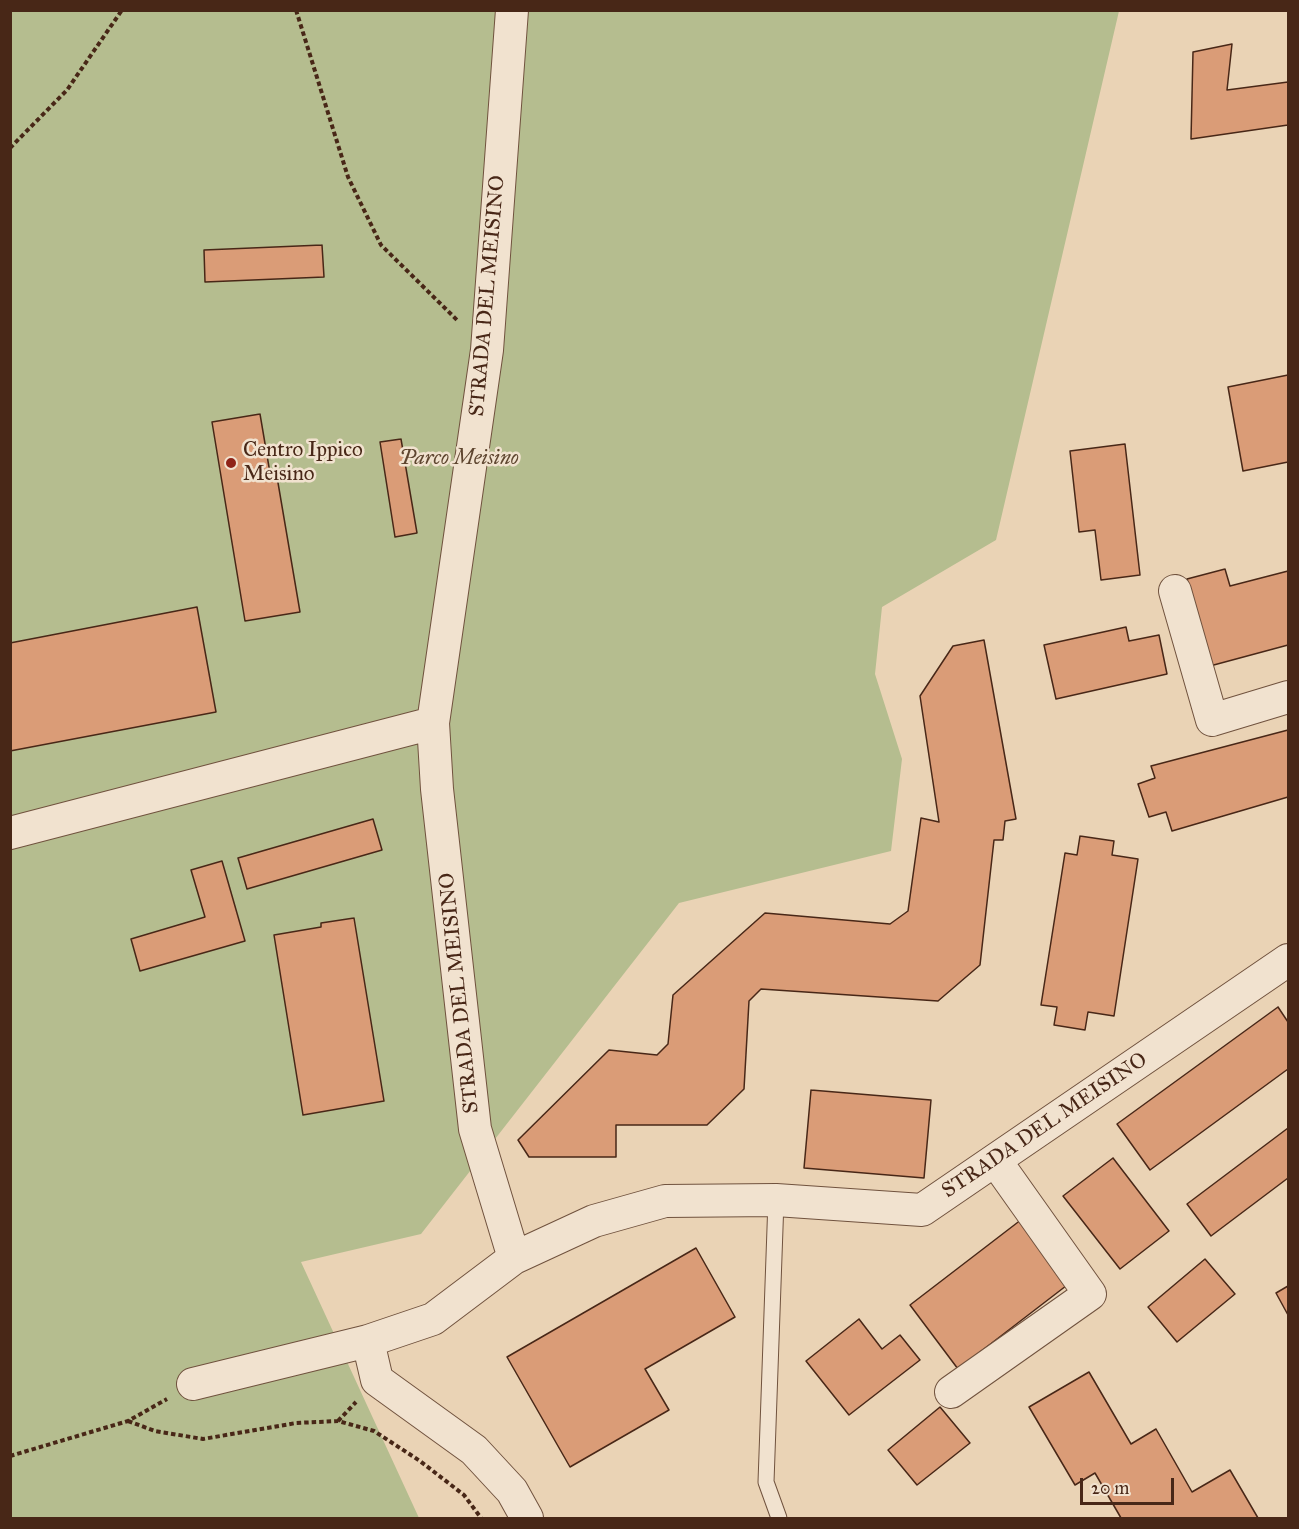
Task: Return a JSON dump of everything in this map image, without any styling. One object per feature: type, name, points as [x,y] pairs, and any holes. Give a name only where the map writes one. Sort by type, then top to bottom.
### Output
[{"type":"street","name":"STRADA DEL MEISINO","points":[[512,10],[487,350],[433,723],[437,789],[475,1130],[514,1258]]},
{"type":"street","points":[[1175,591],[1212,720],[1288,697]]},
{"type":"street","points":[[10,833],[433,723]]},
{"type":"street","name":"STRADA DEL MEISINO","points":[[193,1384],[368,1341],[433,1319],[514,1258],[594,1221],[665,1201],[776,1200],[922,1210],[1288,960]]},
{"type":"street","points":[[951,1392],[1090,1294],[995,1160]]},
{"type":"street","points":[[368,1341],[377,1380],[474,1450],[512,1491],[527,1518]]},
{"type":"lane","points":[[776,1200],[766,1482],[779,1518]]},
{"type":"path","points":[[10,148],[67,90],[122,10]]},
{"type":"path","points":[[296,10],[348,177],[381,245],[487,350]]},
{"type":"path","points":[[10,1456],[128,1421],[193,1384]]},
{"type":"path","points":[[128,1421],[155,1431],[203,1439],[296,1423],[338,1421],[374,1431],[420,1461],[464,1495],[481,1518]]},
{"type":"green space","name":"Parco Meisino","points":[[11,11],[1119,11],[996,540],[882,607],[875,674],[902,759],[891,851],[679,903],[421,1234],[301,1262],[419,1518],[11,1518]]},
{"type":"building","points":[[1232,44],[1227,90],[1288,82],[1288,125],[1191,139],[1193,52]]},
{"type":"building","points":[[322,245],[324,277],[205,282],[204,250]]},
{"type":"building","points":[[1288,375],[1288,462],[1243,471],[1228,387]]},
{"type":"building","points":[[260,414],[270,473],[276,471],[300,612],[245,621],[212,422]]},
{"type":"building","points":[[401,439],[417,533],[395,537],[380,442]]},
{"type":"building","points":[[1125,444],[1140,575],[1101,580],[1095,530],[1079,532],[1070,451]]},
{"type":"building","points":[[1225,569],[1230,586],[1288,571],[1288,645],[1210,666],[1187,579]]},
{"type":"building","points":[[197,607],[216,712],[10,751],[10,643]]},
{"type":"building","points":[[1126,627],[1129,641],[1159,635],[1167,674],[1056,699],[1044,645]]},
{"type":"building","points":[[984,640],[1016,819],[1005,821],[1003,840],[994,840],[980,965],[938,1001],[761,989],[749,1001],[744,1089],[707,1125],[616,1125],[616,1157],[529,1157],[518,1140],[609,1050],[657,1055],[668,1044],[673,995],[765,913],[890,924],[908,911],[921,818],[939,822],[920,696],[953,646]]},
{"type":"building","points":[[1288,730],[1288,797],[1172,831],[1166,812],[1149,817],[1138,784],[1155,778],[1151,766]]},
{"type":"building","points":[[373,819],[382,850],[247,889],[238,858]]},
{"type":"building","points":[[1080,836],[1114,841],[1112,855],[1138,859],[1114,1016],[1088,1012],[1085,1030],[1054,1025],[1057,1007],[1041,1005],[1065,853],[1077,855]]},
{"type":"building","points":[[222,861],[245,941],[140,971],[131,939],[205,917],[191,870]]},
{"type":"building","points":[[354,918],[384,1101],[303,1115],[274,935],[321,927],[321,923]]},
{"type":"building","points":[[1278,1007],[1288,1022],[1288,1069],[1150,1170],[1117,1124]]},
{"type":"building","points":[[811,1090],[931,1100],[924,1178],[804,1168]]},
{"type":"building","points":[[1288,1128],[1288,1178],[1211,1236],[1187,1204]]},
{"type":"building","points":[[1113,1158],[1169,1231],[1120,1269],[1063,1196]]},
{"type":"building","points":[[1026,1216],[1075,1279],[958,1369],[910,1305]]},
{"type":"building","points":[[696,1248],[735,1317],[645,1369],[669,1410],[570,1467],[507,1357]]},
{"type":"building","points":[[1205,1259],[1235,1294],[1177,1342],[1148,1307]]},
{"type":"building","points":[[1288,1286],[1288,1315],[1276,1293]]},
{"type":"building","points":[[859,1319],[882,1349],[900,1335],[920,1360],[849,1415],[806,1361]]},
{"type":"building","points":[[1089,1372],[1131,1444],[1156,1429],[1192,1492],[1230,1470],[1258,1518],[1121,1518],[1095,1473],[1075,1485],[1029,1407]]},
{"type":"building","points":[[940,1407],[970,1443],[917,1485],[888,1450]]},
{"type":"place","name":"Centro Ippico Meisino","points":[[231,463]]}]
